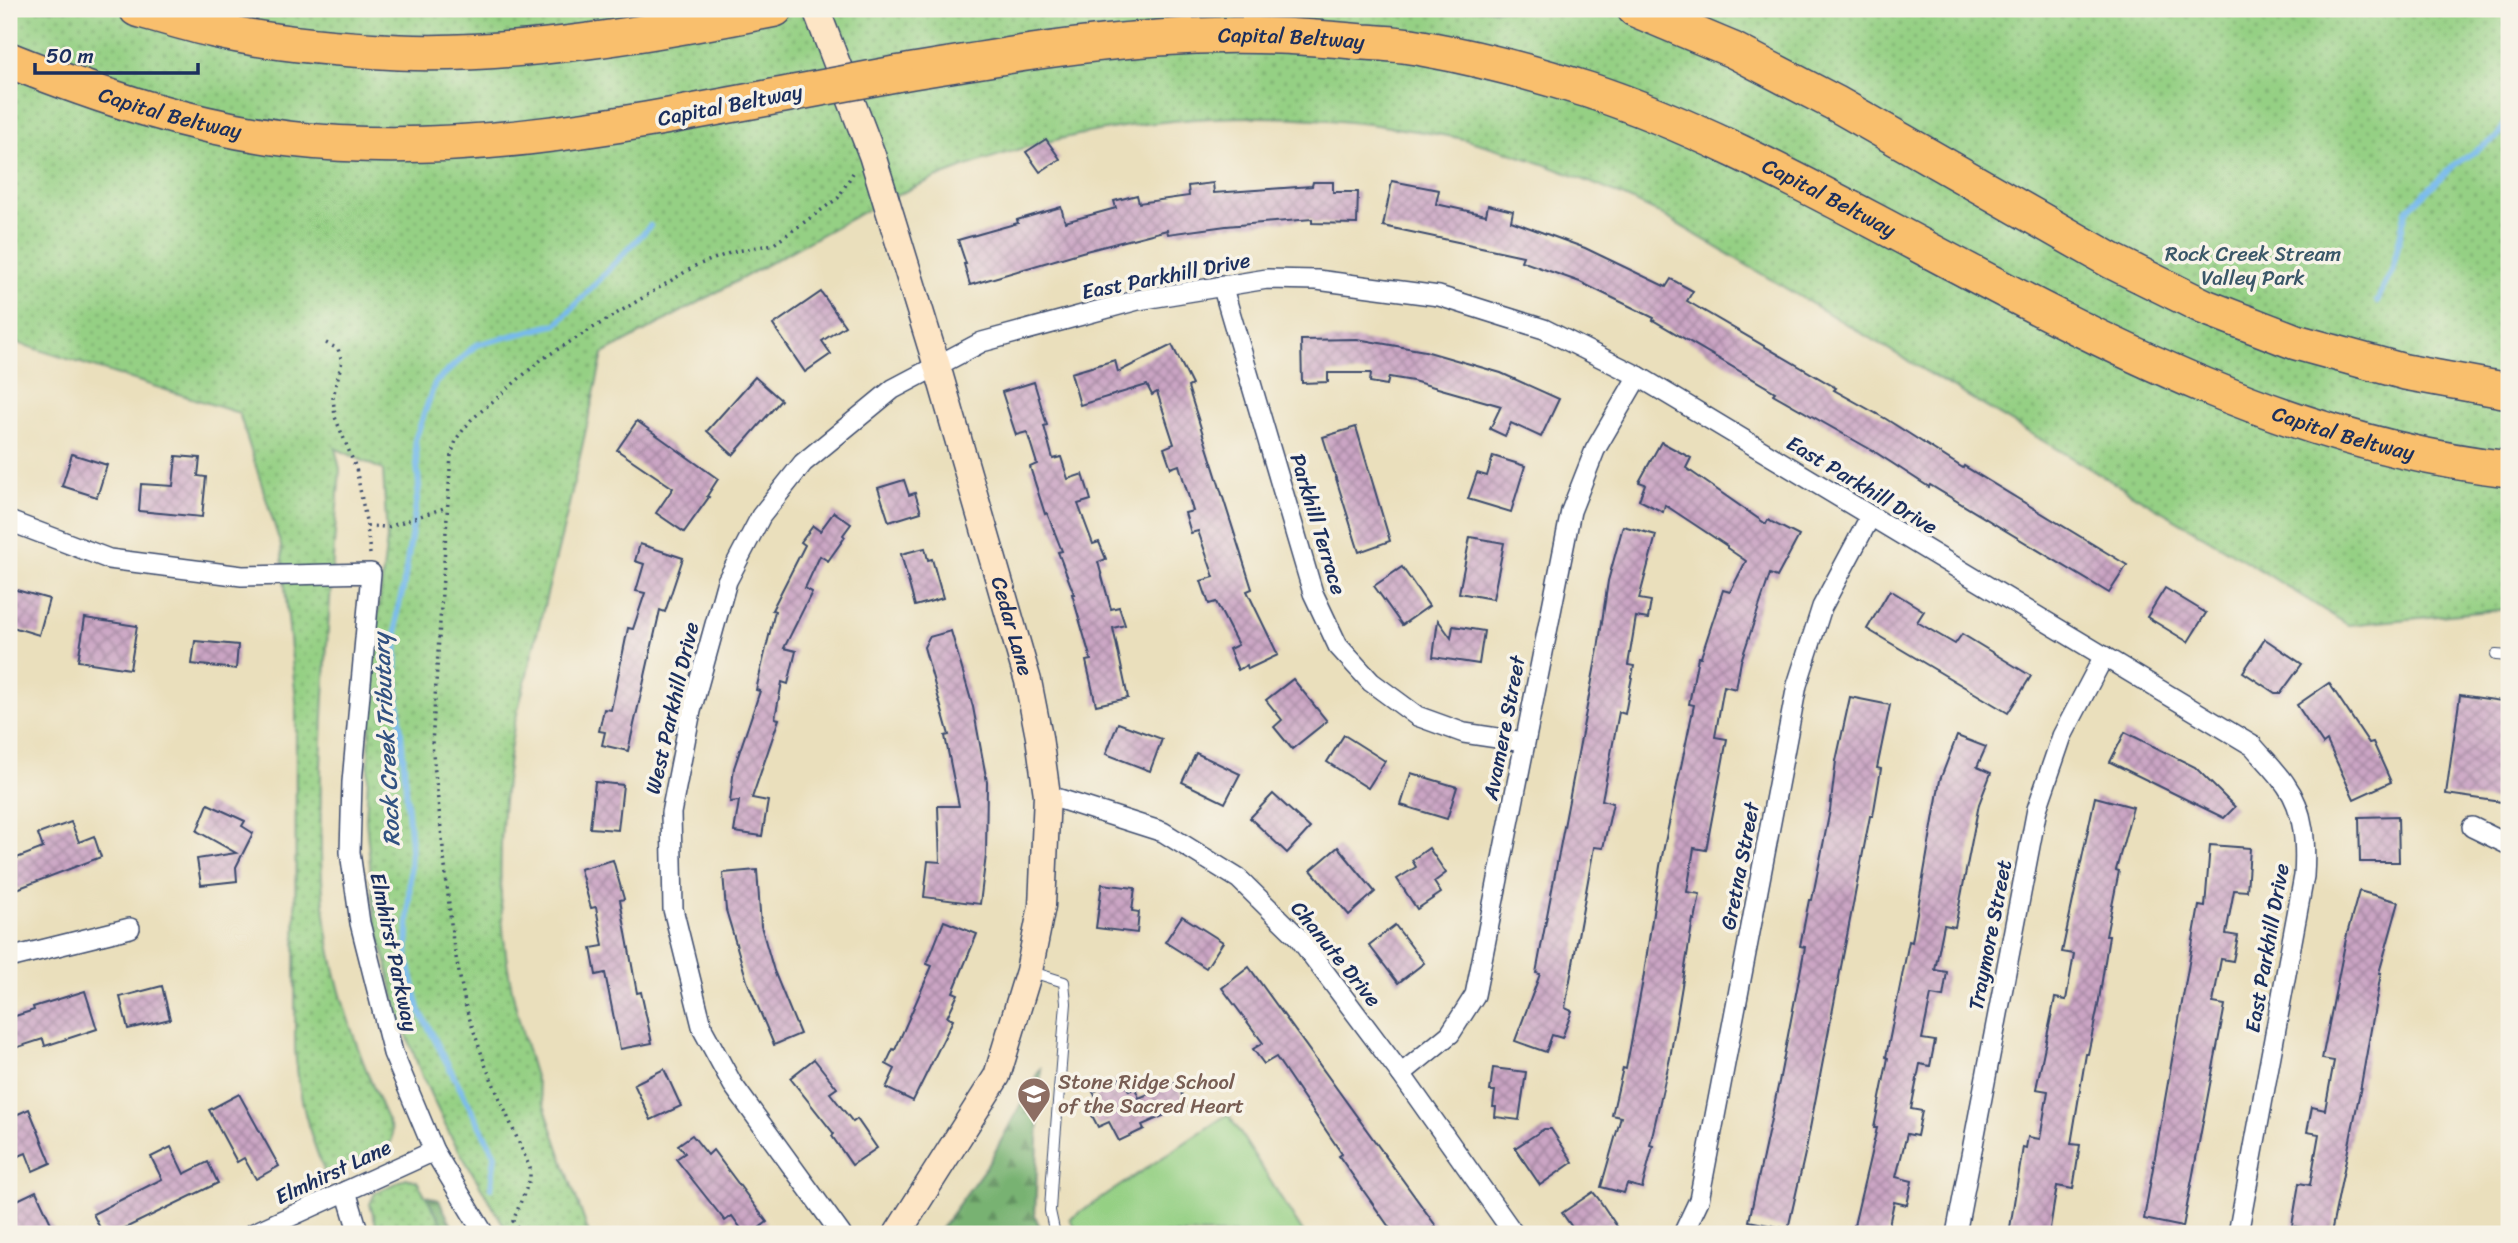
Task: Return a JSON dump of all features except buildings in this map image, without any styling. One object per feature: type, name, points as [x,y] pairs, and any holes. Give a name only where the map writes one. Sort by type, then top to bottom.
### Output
[{"type":"highway","points":[[137,9],[215,30],[290,43],[401,52],[504,49],[615,36],[769,10]]},
{"type":"highway","points":[[1635,9],[1732,50],[1823,97],[2112,261],[2205,307],[2296,342],[2357,359],[2405,372],[2509,391]]},
{"type":"highway","name":"Capital Beltway","points":[[9,60],[82,89],[189,121],[289,139],[405,145],[533,137],[637,123],[895,75],[1070,47],[1159,38],[1322,38],[1418,47],[1511,67],[1592,91],[1688,129],[1795,179],[2076,328],[2178,375],[2273,413],[2384,446],[2509,469]]},
{"type":"street","name":"Cedar Lane","points":[[816,9],[872,155],[937,366],[1028,681],[1047,794],[1042,906],[1029,971],[997,1076],[897,1234]]},
{"type":"street","name":"East Parkhill Drive","points":[[937,366],[982,341],[1138,300],[1222,285],[1267,279],[1317,280],[1439,296],[1544,329],[1638,376],[2253,747],[2288,786],[2306,845],[2304,876],[2238,1234]]},
{"type":"street","name":"Parkhill Terrace","points":[[1222,285],[1313,593],[1338,646],[1371,682],[1417,716],[1464,733],[1524,742]]},
{"type":"street","name":"West Parkhill Drive","points":[[841,1234],[733,1085],[703,1030],[673,909],[671,813],[691,711],[727,581],[761,516],[803,463],[893,389],[937,366]]},
{"type":"street","name":"Avamere Street","points":[[1401,1074],[1450,1034],[1475,995],[1571,511],[1595,450],[1638,376]]},
{"type":"street","name":"Gretna Street","points":[[1683,1234],[1699,1200],[1797,685],[1822,607],[1870,517]]},
{"type":"street","points":[[9,521],[108,559],[242,576],[371,573]]},
{"type":"street","name":"Elmhirst Parkway","points":[[371,573],[352,782],[350,852],[360,923],[393,1053],[434,1151],[484,1234]]},
{"type":"street","name":"Traymore Street","points":[[1956,1234],[2037,809],[2062,736],[2104,656]]},
{"type":"street","name":"Chanute Drive","points":[[1047,794],[1163,832],[1239,879],[1299,938],[1401,1074],[1514,1234]]},
{"type":"street","points":[[2472,828],[2509,845]]},
{"type":"street","points":[[9,958],[130,928]]},
{"type":"street","name":"Elmhirst Lane","points":[[252,1234],[434,1151]]},
{"type":"street","points":[[346,1191],[359,1234]]},
{"type":"lane","points":[[2496,655],[2509,656]]},
{"type":"lane","points":[[1029,971],[1065,982],[1066,1003],[1051,1200],[1055,1234]]},
{"type":"path","points":[[520,1234],[513,1221],[530,1180],[530,1168],[486,1067],[466,1008],[453,942],[432,744],[451,455],[457,439],[471,420],[542,359],[695,266],[732,252],[774,244],[814,217],[838,198],[853,174],[848,162]]},
{"type":"path","points":[[326,343],[338,349],[342,360],[333,397],[335,417],[356,468],[367,526],[371,573]]},
{"type":"path","points":[[367,526],[388,527],[447,507]]},
{"type":"green space","name":"Rock Creek Stream Valley Park","points":[[9,9],[2509,9],[2509,609],[2348,625],[2249,563],[1659,213],[1561,171],[1485,145],[1445,135],[1345,121],[1228,118],[1170,121],[1112,129],[1054,140],[998,156],[943,175],[885,201],[603,354],[566,518],[514,726],[505,791],[501,858],[506,957],[519,1021],[547,1114],[589,1234],[509,1234],[450,1135],[422,1076],[399,1014],[375,918],[366,820],[374,648],[387,538],[383,470],[335,448],[340,469],[324,694],[321,848],[326,925],[336,976],[360,1054],[392,1130],[392,1140],[386,1148],[326,1176],[305,1114],[295,1050],[296,701],[281,546],[239,413],[17,343],[9,334]]},
{"type":"green space","points":[[1041,1067],[1035,1216],[1043,1234],[937,1234],[990,1161]]},
{"type":"green space","points":[[1228,1114],[1304,1234],[1079,1234],[1070,1219]]},
{"type":"green space","points":[[406,1178],[417,1181],[448,1234],[379,1234],[370,1204],[375,1193]]},
{"type":"green space","points":[[408,1190],[439,1200],[456,1234],[393,1234]]},
{"type":"waterway","points":[[2377,301],[2392,271],[2406,211],[2455,164],[2496,138],[2509,119]]},
{"type":"waterway","name":"Rock Creek Tributary","points":[[491,1188],[495,1155],[419,1009],[407,957],[411,845],[396,676],[397,612],[419,486],[415,440],[435,383],[476,345],[557,324],[650,226]]},
{"type":"place","name":"Stone Ridge School of the Sacred Heart","points":[[1034,1124]]}]
